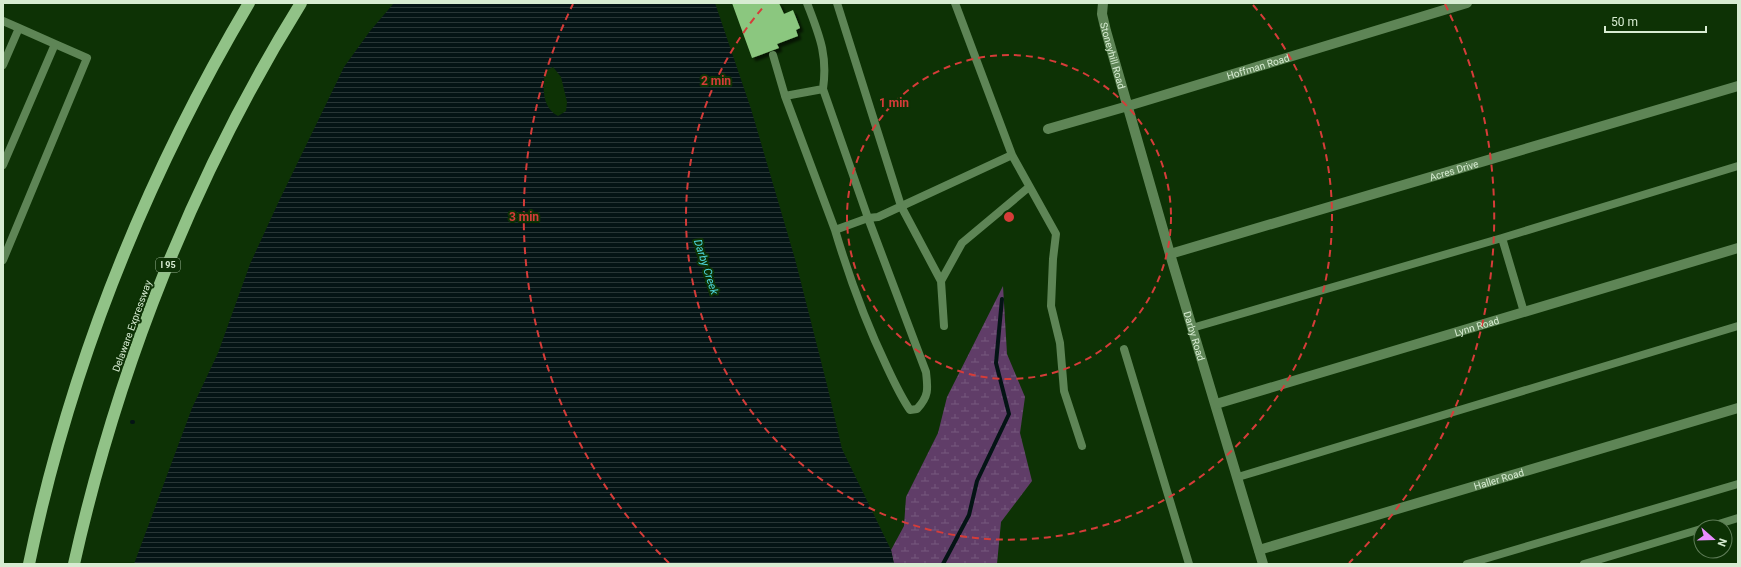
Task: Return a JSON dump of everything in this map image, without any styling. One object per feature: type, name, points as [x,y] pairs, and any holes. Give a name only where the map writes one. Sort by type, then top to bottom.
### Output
[{"type":"highway","points":[[29,564],[61,433],[108,292],[166,157],[206,80],[249,3]]},
{"type":"highway","name":"Delaware Expressway","points":[[74,564],[98,469],[112,422],[130,366],[161,281],[199,193],[240,111],[302,3]]},
{"type":"street","name":"Stoneyhill Road","points":[[1103,3],[1102,14],[1106,31],[1128,106]]},
{"type":"street","name":"Hoffman Road","points":[[1048,129],[1467,3]]},
{"type":"street","name":"Acres Drive","points":[[1170,254],[1738,86]]},
{"type":"street","name":"Darby Road","points":[[1128,106],[1170,254],[1263,564]]},
{"type":"street","name":"Lynn Road","points":[[1216,404],[1738,248]]},
{"type":"street","name":"Haller Road","points":[[1260,550],[1738,408]]},
{"type":"lane","points":[[773,55],[785,96],[835,230],[848,274],[878,349],[903,400],[910,410],[917,410],[924,402],[928,389],[926,372],[868,218],[823,89],[826,71],[822,45],[807,3]]},
{"type":"lane","points":[[837,3],[902,206],[941,280],[944,326]]},
{"type":"lane","points":[[955,3],[1012,154],[1028,187],[1056,234],[1052,259],[1051,306],[1060,344],[1064,392],[1082,446]]},
{"type":"lane","points":[[3,21],[87,58],[3,260]]},
{"type":"lane","points":[[3,65],[19,28]]},
{"type":"lane","points":[[3,165],[54,44]]},
{"type":"lane","points":[[785,96],[823,89]]},
{"type":"lane","points":[[835,230],[878,216],[902,206],[1012,154]]},
{"type":"lane","points":[[1192,328],[1502,238],[1738,166]]},
{"type":"lane","points":[[941,280],[962,243],[1028,187]]},
{"type":"lane","points":[[1502,238],[1524,312]]},
{"type":"lane","points":[[1238,477],[1738,326]]},
{"type":"lane","points":[[1124,349],[1189,564]]},
{"type":"lane","points":[[1467,564],[1738,484]]},
{"type":"lane","points":[[1584,564],[1693,531]]},
{"type":"green space","points":[[1003,286],[1007,354],[1025,397],[1020,433],[1032,481],[1001,522],[997,564],[894,564],[891,550],[904,526],[906,497],[938,433],[947,397]]},
{"type":"water","name":"Darby Creek","points":[[394,3],[715,3],[751,109],[795,259],[842,449],[891,550],[894,564],[134,564],[192,408],[218,353],[250,264],[344,67],[370,31]],"holes":[[[553,67],[561,77],[567,102],[566,111],[558,116],[552,112],[544,96],[545,71]]]},
{"type":"building","points":[[732,3],[779,3],[784,14],[793,10],[800,28],[796,30],[798,36],[777,44],[779,48],[752,58]]},
{"type":"waterway","points":[[943,564],[969,515],[977,481],[1009,414],[996,363],[1002,299]]}]
